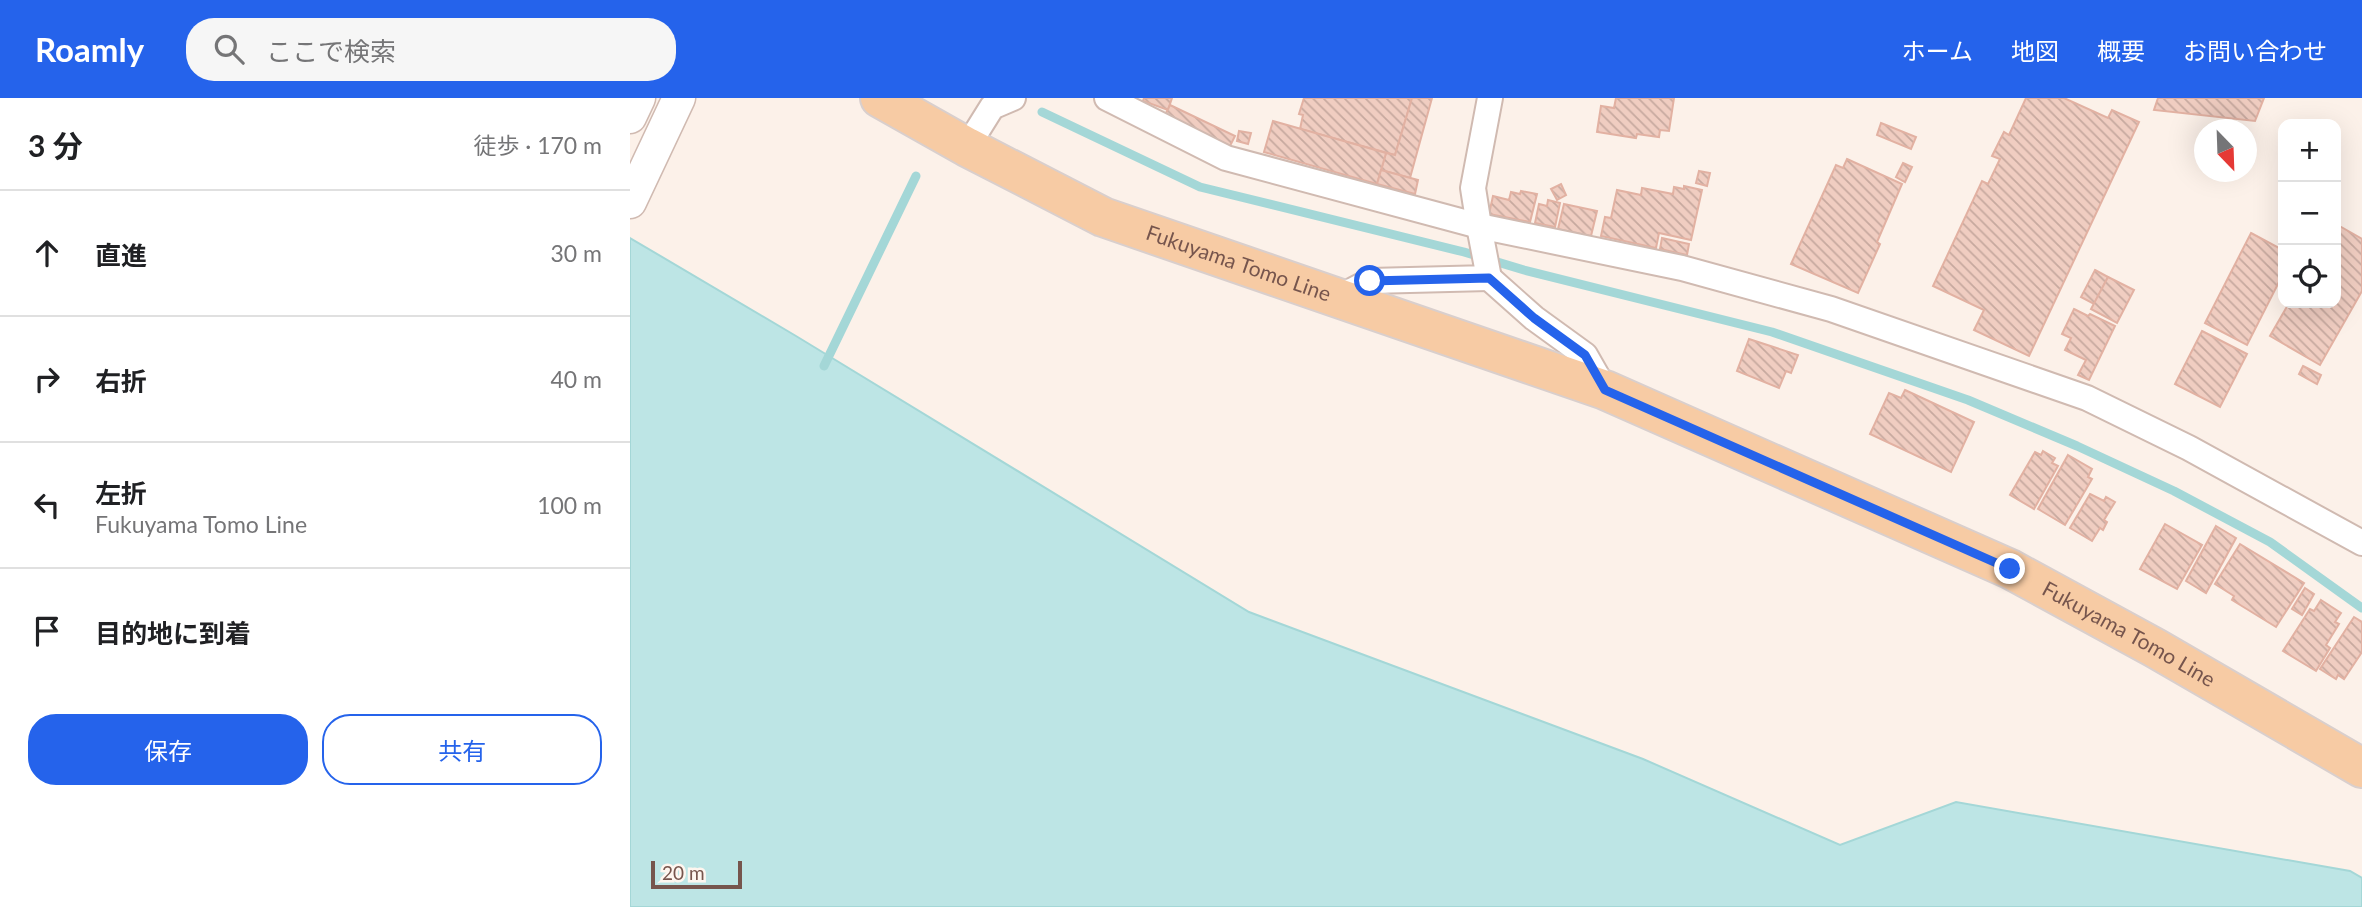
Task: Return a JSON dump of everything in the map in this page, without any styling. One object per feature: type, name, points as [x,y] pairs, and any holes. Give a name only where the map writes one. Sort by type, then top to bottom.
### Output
[{"type":"main road","name":"Fukuyama Tomo Line","points":[[888,100],[967,147],[1103,217],[1605,390],[2010,569],[2155,648],[2362,768]]},
{"type":"street","points":[[630,117],[639,98]]},
{"type":"street","points":[[630,202],[679,98]]},
{"type":"street","points":[[967,147],[992,107],[1013,98]]},
{"type":"street","points":[[1107,98],[1226,158],[1480,231],[1682,268],[1831,309],[2087,398],[2189,448],[2362,543]]},
{"type":"street","points":[[1490,98],[1473,188],[1488,272],[1534,318],[1585,355],[1605,390]]},
{"type":"street","points":[[1336,299],[1370,281],[1488,272]]},
{"type":"water","points":[[630,238],[1249,612],[1643,759],[1840,845],[1956,802],[2350,871],[2362,878],[2362,907],[630,907]]},
{"type":"building","points":[[1144,98],[1172,98],[1168,110],[1143,101]]},
{"type":"building","points":[[1304,98],[1412,98],[1395,155],[1300,129],[1303,115],[1299,114]]},
{"type":"building","points":[[1412,98],[1432,98],[1410,178],[1381,170],[1386,153],[1395,155]]},
{"type":"building","points":[[1616,98],[1674,98],[1669,131],[1660,130],[1659,137],[1637,134],[1636,138],[1597,132],[1601,106],[1614,108]]},
{"type":"building","points":[[2026,98],[2064,98],[2108,118],[2112,110],[2139,122],[2029,356],[1974,330],[1984,310],[1933,286],[1982,181],[1988,184],[2000,159],[1992,156],[2004,132],[2009,135]]},
{"type":"building","points":[[2158,98],[2264,98],[2256,119],[2154,110]]},
{"type":"building","points":[[1170,105],[1235,136],[1230,146],[1165,115]]},
{"type":"building","points":[[1273,121],[1386,153],[1377,184],[1264,152]]},
{"type":"building","points":[[1881,123],[1916,137],[1911,149],[1877,135]]},
{"type":"building","points":[[1239,131],[1251,133],[1248,144],[1237,141]]},
{"type":"building","points":[[1847,159],[1902,184],[1858,293],[1791,264],[1836,165],[1843,168]]},
{"type":"building","points":[[1903,163],[1912,167],[1905,182],[1896,177]]},
{"type":"building","points":[[1381,170],[1418,180],[1415,194],[1377,184]]},
{"type":"building","points":[[1699,171],[1710,173],[1707,186],[1696,183]]},
{"type":"building","points":[[1561,184],[1566,195],[1557,200],[1551,189]]},
{"type":"building","points":[[1684,186],[1702,190],[1691,240],[1659,233],[1656,248],[1601,236],[1605,217],[1611,218],[1617,190],[1641,195],[1642,188],[1673,194],[1674,187],[1684,189]]},
{"type":"building","points":[[1521,191],[1537,194],[1530,222],[1489,214],[1493,196],[1509,200],[1511,192],[1520,194]]},
{"type":"building","points":[[1548,200],[1560,203],[1555,227],[1535,223],[1539,204],[1547,206]]},
{"type":"building","points":[[1564,204],[1597,211],[1591,236],[1558,229]]},
{"type":"building","points":[[2341,227],[2362,239],[2362,291],[2320,365],[2270,336],[2286,308],[2341,308]]},
{"type":"building","points":[[2251,233],[2278,247],[2278,284],[2247,345],[2205,323]]},
{"type":"building","points":[[1662,238],[1689,244],[1687,255],[1660,249]]},
{"type":"building","points":[[2095,270],[2108,277],[2094,304],[2081,297]]},
{"type":"building","points":[[2108,277],[2134,290],[2117,323],[2091,309]]},
{"type":"building","points":[[2074,309],[2115,326],[2089,380],[2078,375],[2086,360],[2065,350],[2071,338],[2062,334]]},
{"type":"building","points":[[2202,331],[2247,354],[2220,407],[2175,384]]},
{"type":"building","points":[[1749,339],[1798,355],[1791,373],[1786,371],[1779,388],[1737,371]]},
{"type":"building","points":[[2303,366],[2321,375],[2317,384],[2299,374]]},
{"type":"building","points":[[1905,390],[1974,422],[1951,472],[1870,434],[1889,393],[1901,398]]},
{"type":"building","points":[[2043,451],[2055,458],[2052,463],[2058,466],[2034,509],[2010,495],[2035,452],[2041,455]]},
{"type":"building","points":[[2068,455],[2092,469],[2088,477],[2092,479],[2065,525],[2038,509]]},
{"type":"building","points":[[2090,494],[2104,501],[2106,497],[2115,502],[2104,520],[2107,522],[2103,530],[2100,528],[2092,541],[2070,528]]},
{"type":"building","points":[[2165,524],[2202,545],[2177,589],[2140,569]]},
{"type":"building","points":[[2216,526],[2236,538],[2206,593],[2186,581]]},
{"type":"building","points":[[2240,544],[2304,583],[2276,627],[2232,600],[2234,596],[2215,584]]},
{"type":"building","points":[[2305,588],[2314,594],[2302,615],[2292,609]]},
{"type":"building","points":[[2321,600],[2341,613],[2335,622],[2339,624],[2326,645],[2330,648],[2316,671],[2283,651],[2310,609],[2314,611]]},
{"type":"building","points":[[2354,617],[2362,622],[2362,652],[2344,679],[2338,675],[2336,679],[2320,669]]},
{"type":"waterway","points":[[1042,112],[1200,187],[1772,332],[1968,400],[2174,491],[2270,542],[2362,608]]},
{"type":"waterway","points":[[824,366],[916,176]]},
{"type":"route","points":[[1370,281],[1489,278],[1534,318],[1585,355],[1605,390],[2010,569]]}]
